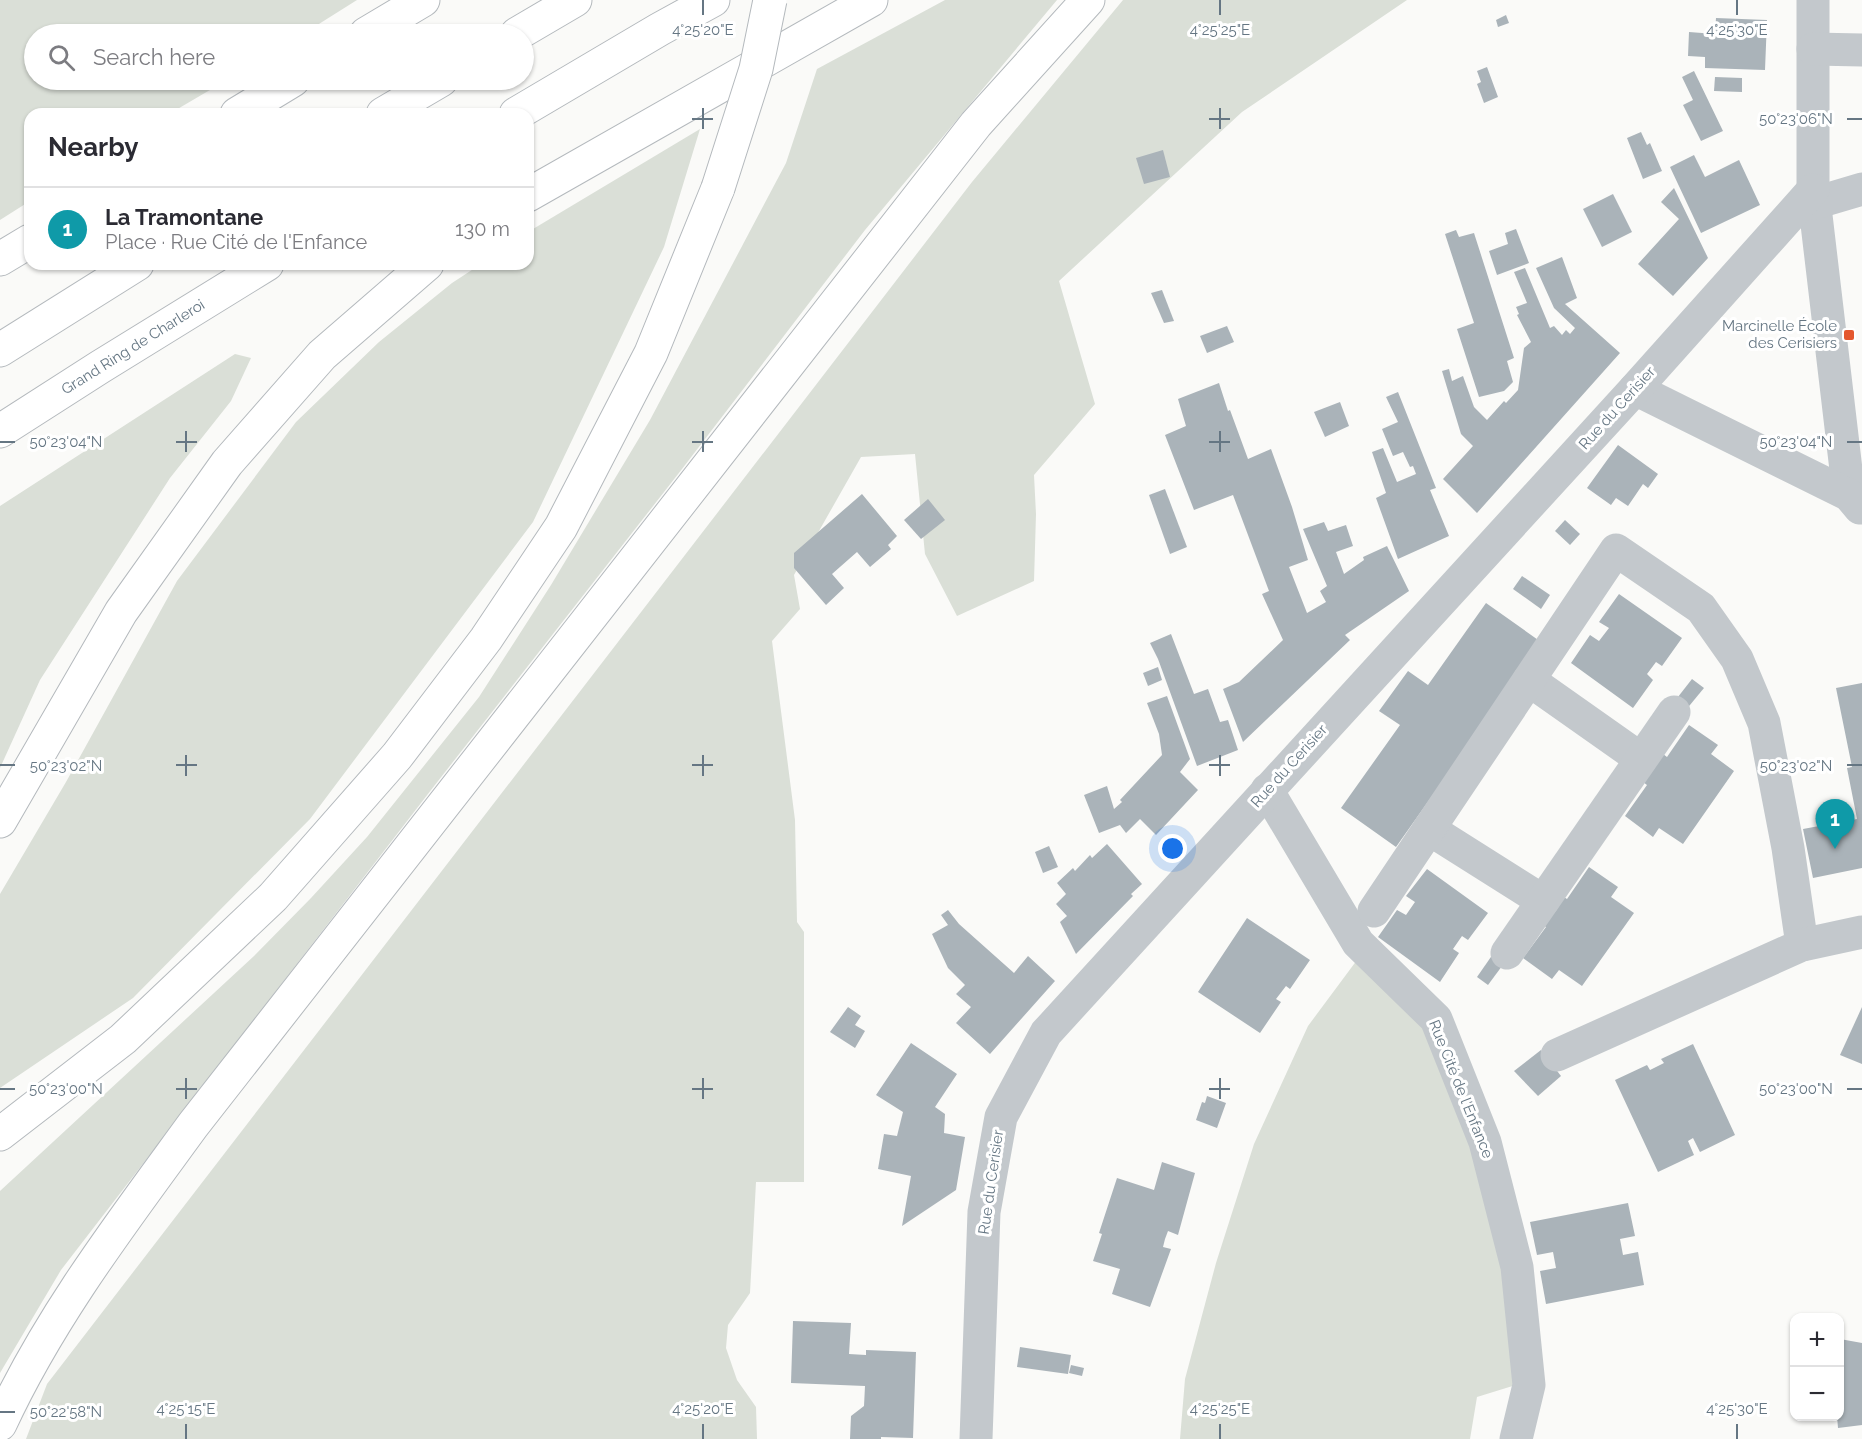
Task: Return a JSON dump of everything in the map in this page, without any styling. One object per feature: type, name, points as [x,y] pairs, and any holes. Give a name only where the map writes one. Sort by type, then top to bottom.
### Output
[{"type":"highway","points":[[383,24],[423,0]]},
{"type":"highway","points":[[534,24],[575,0]]},
{"type":"highway","points":[[526,108],[713,0]]},
{"type":"highway","points":[[0,1134],[123,1039],[273,897],[397,756],[486,639],[561,527],[651,353],[718,188],[756,69],[770,0]]},
{"type":"highway","points":[[534,192],[871,0]]},
{"type":"highway","points":[[0,1424],[19,1383],[99,1254],[193,1125],[976,124],[1088,0]]},
{"type":"highway","points":[[247,108],[277,90]]},
{"type":"highway","points":[[393,108],[424,90]]},
{"type":"highway","points":[[0,259],[24,245]]},
{"type":"highway","points":[[0,350],[127,270]]},
{"type":"highway","name":"Grand Ring de Charleroi","points":[[0,431],[110,360],[257,270]]},
{"type":"highway","points":[[0,821],[121,612],[227,463],[322,355],[420,270]]},
{"type":"street","points":[[1813,0],[1814,196],[1856,503]]},
{"type":"street","points":[[1813,49],[1862,50]]},
{"type":"street","points":[[1814,196],[1862,189]]},
{"type":"street","name":"Rue du Cerisier","points":[[972,1438],[984,1212],[1001,1117],[1046,1033],[1814,196]]},
{"type":"street","points":[[1635,389],[1856,503]]},
{"type":"street","points":[[1374,911],[1616,550],[1701,608],[1737,659],[1764,723],[1788,848],[1802,945]]},
{"type":"street","points":[[1529,680],[1641,759]]},
{"type":"street","points":[[1507,953],[1674,712]]},
{"type":"street","name":"Rue Cité de l'Enfance","points":[[1267,790],[1358,943],[1436,1019],[1485,1142],[1517,1267],[1529,1385],[1516,1439]]},
{"type":"street","points":[[1429,829],[1543,901]]},
{"type":"street","points":[[1557,1055],[1802,945],[1862,932]]},
{"type":"shaded area","points":[[0,0],[357,0],[319,24],[24,24],[24,90],[210,90],[179,108],[24,108],[24,205],[0,220]]},
{"type":"shaded area","points":[[945,0],[1057,0],[865,230],[61,1270],[0,1373],[0,1191],[254,956],[311,898],[367,837],[479,697],[551,585],[650,420],[786,163],[817,69]]},
{"type":"shaded area","points":[[1123,0],[1407,0],[1242,112],[1059,281],[1095,404],[1034,475],[1036,514],[1034,581],[957,616],[925,554],[915,454],[861,457],[794,575],[800,609],[772,641],[795,820],[797,922],[804,932],[804,1182],[756,1182],[750,1293],[728,1325],[726,1348],[737,1380],[756,1407],[757,1439],[26,1439],[47,1384],[972,182]]},
{"type":"shaded area","points":[[700,129],[664,247],[533,522],[310,819],[133,998],[0,1088],[0,894],[66,782],[177,581],[296,422],[379,342],[452,283],[472,270],[534,270],[534,228]]},
{"type":"shaded area","points":[[235,354],[251,358],[231,401],[170,478],[40,680],[0,768],[0,506]]},
{"type":"shaded area","points":[[1357,960],[1430,1029],[1475,1139],[1506,1267],[1519,1384],[1477,1397],[1470,1439],[1180,1439],[1185,1379],[1216,1263],[1254,1144],[1308,1026]]},
{"type":"building","points":[[1506,15],[1509,23],[1498,27],[1496,20]]},
{"type":"building","points":[[1716,18],[1767,20],[1765,70],[1705,68],[1705,57],[1688,56],[1689,32],[1715,34]]},
{"type":"building","points":[[1487,67],[1498,97],[1484,103],[1477,84],[1481,82],[1477,71]]},
{"type":"building","points":[[1694,71],[1723,131],[1701,141],[1683,105],[1693,100],[1682,77]]},
{"type":"building","points":[[1715,77],[1742,78],[1742,92],[1714,91]]},
{"type":"building","points":[[1641,132],[1647,145],[1650,143],[1662,171],[1643,179],[1627,138]]},
{"type":"building","points":[[1163,150],[1170,177],[1144,184],[1136,158]]},
{"type":"building","points":[[1694,155],[1705,177],[1739,160],[1760,205],[1701,233],[1670,167]]},
{"type":"building","points":[[1674,188],[1708,258],[1673,296],[1638,264],[1679,219],[1661,202]]},
{"type":"building","points":[[1613,194],[1632,232],[1602,247],[1583,209]]},
{"type":"building","points":[[1516,229],[1529,263],[1497,275],[1489,251],[1508,244],[1505,233]]},
{"type":"building","points":[[1456,230],[1459,237],[1474,233],[1514,358],[1507,361],[1513,382],[1504,391],[1479,397],[1457,329],[1474,323],[1445,234]]},
{"type":"building","points":[[1562,257],[1577,298],[1565,304],[1620,353],[1477,513],[1443,479],[1473,446],[1461,434],[1442,371],[1449,369],[1452,381],[1463,376],[1474,407],[1487,420],[1504,401],[1506,403],[1518,390],[1524,348],[1531,342],[1517,315],[1519,314],[1516,307],[1527,303],[1514,272],[1525,268],[1550,328],[1554,326],[1562,335],[1566,330],[1570,334],[1575,328],[1554,308],[1536,268]]},
{"type":"building","points":[[1162,290],[1174,321],[1164,323],[1151,293]]},
{"type":"building","points":[[1227,326],[1234,342],[1207,353],[1200,336]]},
{"type":"building","points":[[1219,383],[1248,459],[1271,449],[1308,560],[1289,567],[1307,613],[1326,602],[1320,591],[1327,586],[1303,529],[1324,522],[1328,531],[1346,525],[1353,546],[1336,552],[1344,574],[1364,560],[1363,557],[1387,546],[1409,591],[1345,635],[1350,640],[1243,742],[1223,689],[1239,682],[1283,640],[1262,594],[1269,591],[1233,495],[1194,510],[1165,435],[1186,426],[1178,399]]},
{"type":"building","points":[[1398,392],[1436,488],[1430,490],[1449,536],[1398,559],[1376,498],[1386,493],[1372,452],[1383,448],[1397,482],[1416,474],[1403,452],[1393,456],[1382,429],[1398,422],[1386,397]]},
{"type":"building","points":[[1340,402],[1349,426],[1325,437],[1314,412]]},
{"type":"building","points":[[1618,445],[1658,474],[1648,488],[1643,484],[1628,506],[1616,498],[1611,505],[1587,488]]},
{"type":"building","points":[[1165,489],[1187,547],[1170,554],[1149,495]]},
{"type":"building","points":[[862,494],[897,536],[888,545],[891,549],[870,567],[857,552],[832,574],[844,588],[826,605],[794,568],[794,553]]},
{"type":"building","points":[[928,499],[945,520],[921,539],[904,520]]},
{"type":"building","points":[[1565,520],[1580,534],[1570,545],[1555,531]]},
{"type":"building","points":[[1522,576],[1550,595],[1541,609],[1513,589]]},
{"type":"building","points":[[1619,594],[1682,638],[1662,666],[1656,662],[1647,674],[1653,680],[1633,708],[1571,663],[1590,635],[1599,641],[1609,628],[1599,622]]},
{"type":"building","points":[[1486,603],[1541,642],[1396,847],[1341,808],[1400,725],[1379,711],[1408,671],[1428,685]]},
{"type":"building","points":[[1171,634],[1194,694],[1208,689],[1220,722],[1228,720],[1238,750],[1197,766],[1150,643]]},
{"type":"building","points":[[1158,667],[1162,680],[1148,686],[1143,673]]},
{"type":"building","points":[[1692,679],[1704,688],[1685,711],[1674,702]]},
{"type":"building","points":[[1862,683],[1862,868],[1813,878],[1803,829],[1857,819],[1847,768],[1852,767],[1836,688]]},
{"type":"building","points":[[1167,696],[1190,759],[1180,772],[1198,790],[1156,835],[1140,819],[1126,833],[1120,825],[1099,833],[1084,795],[1107,786],[1114,809],[1162,755],[1159,734],[1147,703]]},
{"type":"building","points":[[1689,725],[1718,745],[1711,754],[1734,771],[1683,844],[1659,828],[1653,837],[1625,816],[1647,785],[1639,779],[1659,751],[1667,757]]},
{"type":"building","points":[[1107,844],[1142,884],[1076,954],[1060,922],[1067,916],[1056,904],[1066,894],[1057,883],[1073,868],[1075,871],[1090,855],[1092,858]]},
{"type":"building","points":[[1049,846],[1058,867],[1043,873],[1035,852]]},
{"type":"building","points":[[1589,867],[1618,887],[1611,897],[1634,913],[1582,986],[1559,970],[1552,979],[1523,958],[1546,927],[1538,922],[1558,893],[1567,899]]},
{"type":"building","points":[[1427,869],[1488,913],[1468,940],[1462,936],[1453,949],[1459,953],[1440,982],[1378,937],[1397,910],[1406,915],[1415,902],[1406,896]]},
{"type":"building","points":[[948,910],[959,924],[1014,973],[1028,956],[1055,981],[990,1054],[956,1023],[971,1007],[956,994],[965,985],[948,968],[932,934],[948,925],[941,915]]},
{"type":"building","points":[[1247,918],[1310,960],[1290,989],[1286,986],[1276,999],[1281,1002],[1260,1033],[1198,992]]},
{"type":"building","points":[[1493,954],[1505,962],[1488,985],[1477,977]]},
{"type":"building","points":[[848,1007],[861,1016],[855,1025],[865,1031],[855,1048],[830,1032]]},
{"type":"building","points":[[1862,1007],[1862,1064],[1840,1055]]},
{"type":"building","points":[[911,1043],[957,1074],[935,1107],[945,1114],[944,1133],[965,1137],[956,1190],[902,1226],[911,1176],[878,1169],[884,1134],[897,1136],[903,1112],[876,1095]]},
{"type":"building","points":[[1693,1044],[1735,1135],[1700,1152],[1693,1138],[1688,1141],[1694,1155],[1658,1172],[1615,1080],[1647,1065],[1650,1070],[1664,1063],[1661,1059]]},
{"type":"building","points":[[1541,1050],[1561,1076],[1538,1096],[1514,1071]]},
{"type":"building","points":[[1207,1096],[1226,1103],[1217,1128],[1196,1120],[1202,1102],[1205,1103]]},
{"type":"building","points":[[1162,1162],[1195,1173],[1178,1235],[1168,1231],[1165,1239],[1163,1247],[1171,1249],[1150,1307],[1112,1294],[1120,1269],[1093,1261],[1102,1234],[1099,1233],[1117,1178],[1154,1190]]},
{"type":"building","points":[[1628,1203],[1635,1236],[1620,1239],[1623,1255],[1638,1252],[1644,1285],[1546,1304],[1540,1271],[1556,1268],[1553,1252],[1537,1255],[1530,1222]]},
{"type":"building","points":[[793,1321],[851,1323],[849,1354],[866,1355],[866,1350],[916,1352],[913,1438],[850,1439],[851,1416],[864,1406],[865,1386],[791,1383]]},
{"type":"building","points":[[1844,1340],[1862,1343],[1862,1425],[1838,1428],[1837,1421],[1844,1421]]},
{"type":"building","points":[[1020,1347],[1071,1355],[1068,1374],[1017,1367]]},
{"type":"building","points":[[1071,1365],[1084,1368],[1082,1376],[1069,1373]]},
{"type":"place","name":"Marcinelle École des Cerisiers","points":[[1849,335]]},
{"type":"place","name":"La Tramontane","points":[[1835,849]]}]
